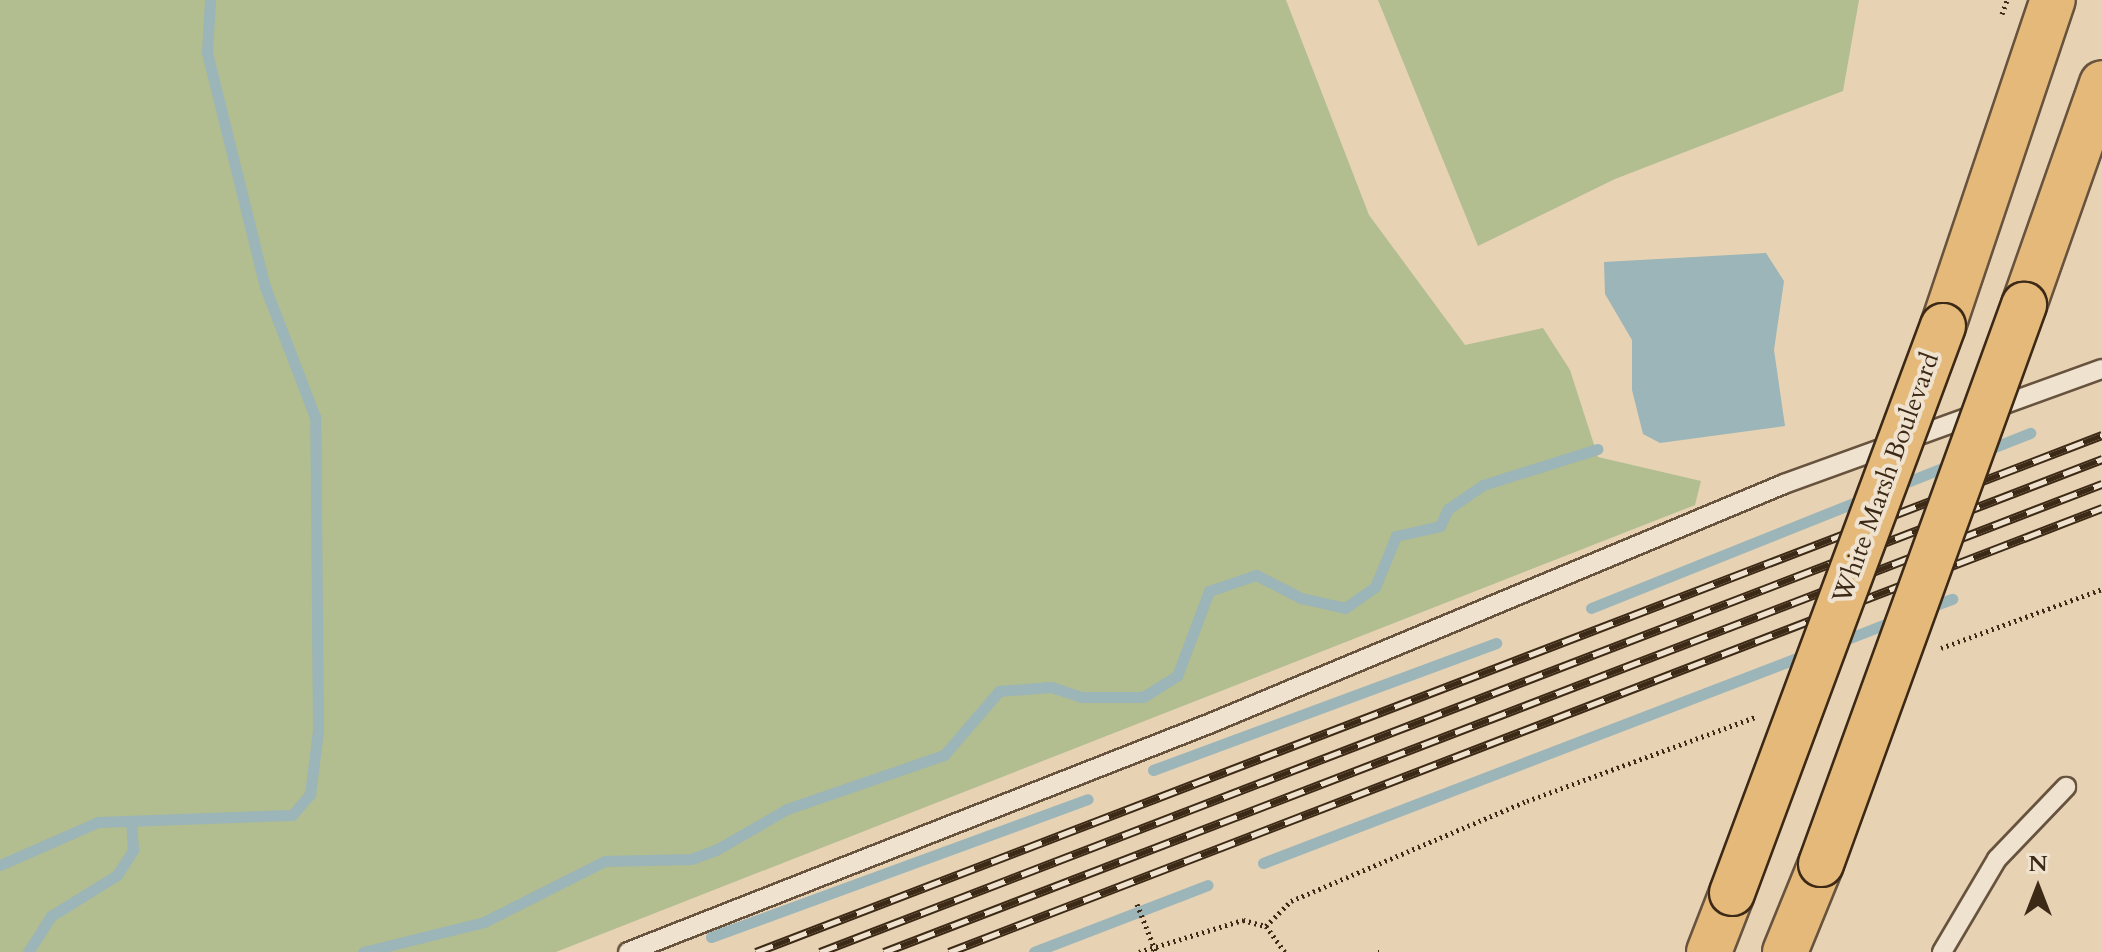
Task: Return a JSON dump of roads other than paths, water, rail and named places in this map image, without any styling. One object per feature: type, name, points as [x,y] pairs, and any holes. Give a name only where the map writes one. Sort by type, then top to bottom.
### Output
[{"type":"main road","name":"White Marsh Boulevard","points":[[1709,952],[1943,326],[2053,0]]},
{"type":"main road","points":[[1785,952],[1821,864],[2102,83]]},
{"type":"lane","points":[[628,952],[1211,723],[1784,484],[2102,369]]},
{"type":"lane","points":[[1942,952],[1997,859],[2066,787]]},
{"type":"water","points":[[1766,253],[1784,281],[1774,350],[1785,426],[1660,443],[1643,434],[1632,390],[1632,340],[1605,294],[1604,262]]},
{"type":"waterway","points":[[0,865],[98,822],[292,815],[310,794],[318,731],[315,417],[265,287],[207,52],[210,0]]},
{"type":"waterway","points":[[1982,452],[2030,433]]},
{"type":"waterway","points":[[363,952],[484,922],[605,861],[691,859],[716,850],[787,809],[944,755],[999,691],[1051,687],[1081,697],[1143,697],[1177,676],[1209,591],[1256,575],[1301,598],[1345,608],[1375,587],[1396,536],[1440,526],[1448,509],[1483,485],[1597,449]]},
{"type":"waterway","points":[[1897,486],[1955,463]]},
{"type":"waterway","points":[[1591,608],[1866,498]]},
{"type":"waterway","points":[[1927,608],[1952,599]]},
{"type":"waterway","points":[[1837,643],[1896,620]]},
{"type":"waterway","points":[[1153,770],[1496,643]]},
{"type":"waterway","points":[[1263,863],[1810,653]]},
{"type":"waterway","points":[[711,937],[1088,799]]},
{"type":"waterway","points":[[28,952],[51,916],[117,875],[133,850],[131,824]]},
{"type":"waterway","points":[[1034,952],[1208,885]]},
{"type":"railway","points":[[756,952],[2102,435]]},
{"type":"railway","points":[[820,952],[2102,459]]},
{"type":"railway","points":[[884,952],[2102,484]]},
{"type":"railway","points":[[949,952],[2102,508]]}]
